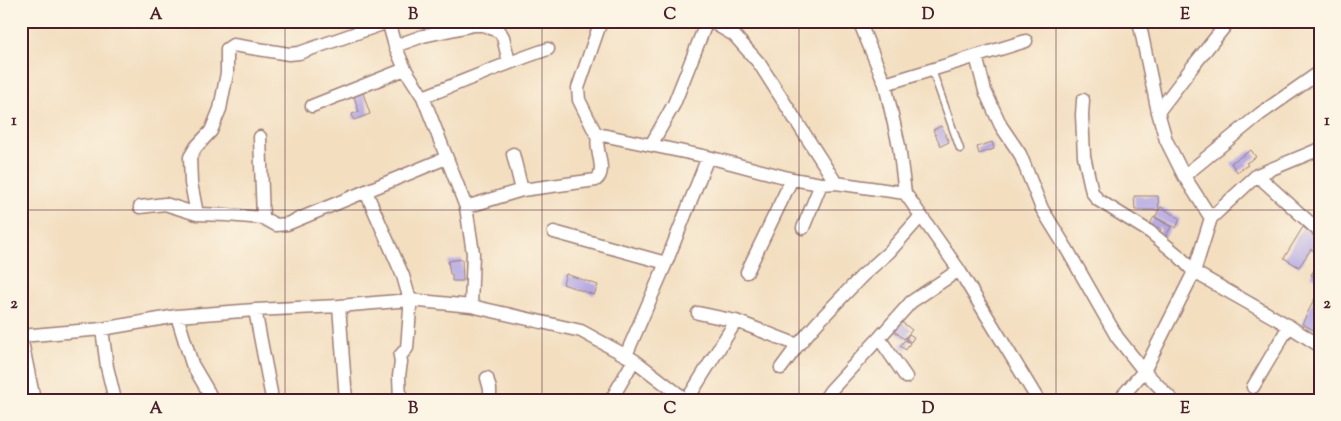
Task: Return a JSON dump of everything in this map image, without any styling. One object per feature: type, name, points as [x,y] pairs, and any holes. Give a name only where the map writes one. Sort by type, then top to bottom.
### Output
[{"type":"street","points":[[198,214],[191,183],[190,157],[210,131],[220,109],[227,73],[227,48],[233,45],[289,54],[298,53],[388,21],[395,46],[405,69],[423,97],[466,207],[473,252],[471,306]]},
{"type":"street","points":[[466,207],[522,190],[596,180],[599,178],[601,161],[597,142],[598,138],[579,100],[578,88],[601,21]]},
{"type":"street","points":[[651,145],[674,104],[708,21],[734,35],[759,64],[836,183]]},
{"type":"street","points":[[859,21],[885,84],[899,146],[905,194],[959,270],[1038,400]]},
{"type":"street","points":[[1139,21],[1158,112],[1166,140],[1184,176],[1211,218]]},
{"type":"street","points":[[1158,112],[1229,21]]},
{"type":"street","points":[[395,46],[423,36],[474,24],[491,25],[503,37],[509,62]]},
{"type":"street","points":[[885,84],[1026,41]]},
{"type":"street","points":[[423,97],[509,62],[548,49]]},
{"type":"street","points":[[976,56],[985,91],[1001,126],[1020,154],[1042,209],[1117,336],[1144,371],[1172,400]]},
{"type":"street","points":[[312,106],[405,69]]},
{"type":"street","points":[[1184,176],[1260,114],[1320,72]]},
{"type":"street","points":[[1083,100],[1084,156],[1092,192],[1098,200],[1150,232],[1179,256],[1194,272],[1289,326],[1320,346]]},
{"type":"street","points":[[598,138],[602,135],[708,156],[792,179],[821,184],[836,183],[905,194]]},
{"type":"street","points":[[260,137],[263,218]]},
{"type":"street","points":[[1119,400],[1144,371],[1194,272],[1211,218],[1257,175],[1320,149]]},
{"type":"street","points":[[513,154],[522,190]]},
{"type":"street","points":[[611,400],[630,358],[708,156]]},
{"type":"street","points":[[140,207],[165,204],[198,214],[263,218],[276,225],[287,224],[446,158]]},
{"type":"street","points":[[1257,175],[1320,232]]},
{"type":"street","points":[[747,272],[792,179]]},
{"type":"street","points":[[802,228],[821,184]]},
{"type":"street","points":[[366,192],[403,276],[410,300],[407,348],[400,356],[400,400]]},
{"type":"street","points":[[781,368],[798,345],[862,276],[889,252],[921,216]]},
{"type":"street","points":[[554,232],[666,263]]},
{"type":"street","points":[[824,400],[910,302],[959,270]]},
{"type":"street","points":[[34,400],[21,337],[102,329],[177,316],[410,300],[471,306],[581,330],[630,358],[686,400],[736,321]]},
{"type":"street","points":[[339,306],[346,400]]},
{"type":"street","points":[[255,310],[271,392]]},
{"type":"street","points":[[698,313],[736,321],[798,345]]},
{"type":"street","points":[[177,316],[192,364],[211,400]]},
{"type":"street","points":[[1253,386],[1289,326]]},
{"type":"street","points":[[102,329],[107,367],[115,400]]},
{"type":"street","points":[[879,338],[906,377]]},
{"type":"street","points":[[487,378],[490,400]]},
{"type":"lane","points":[[932,70],[960,149]]},
{"type":"building","points":[[363,93],[370,114],[354,120],[352,114],[359,112],[354,96]]},
{"type":"building","points":[[941,126],[949,142],[941,146],[933,130]]},
{"type":"building","points":[[992,142],[994,149],[979,154],[977,147]]},
{"type":"building","points":[[1251,150],[1256,157],[1237,172],[1231,163]]},
{"type":"building","points":[[1134,196],[1158,196],[1159,210],[1135,210]]},
{"type":"building","points":[[1161,207],[1180,219],[1176,228],[1155,217]]},
{"type":"building","points":[[1154,217],[1171,227],[1165,237],[1159,233],[1161,229],[1157,227],[1156,230],[1149,226]]},
{"type":"building","points":[[1303,227],[1320,240],[1320,251],[1318,253],[1311,249],[1299,267],[1284,258]]},
{"type":"building","points":[[462,259],[463,281],[452,281],[448,261]]},
{"type":"building","points":[[1320,260],[1320,276],[1318,279],[1311,275]]},
{"type":"building","points":[[566,274],[598,285],[594,295],[563,284]]},
{"type":"building","points":[[1320,288],[1320,333],[1302,324]]},
{"type":"building","points":[[899,320],[912,330],[904,339],[892,329]]},
{"type":"building","points":[[909,334],[914,337],[911,342],[906,339]]},
{"type":"building","points":[[905,340],[910,343],[906,350],[900,346]]}]
